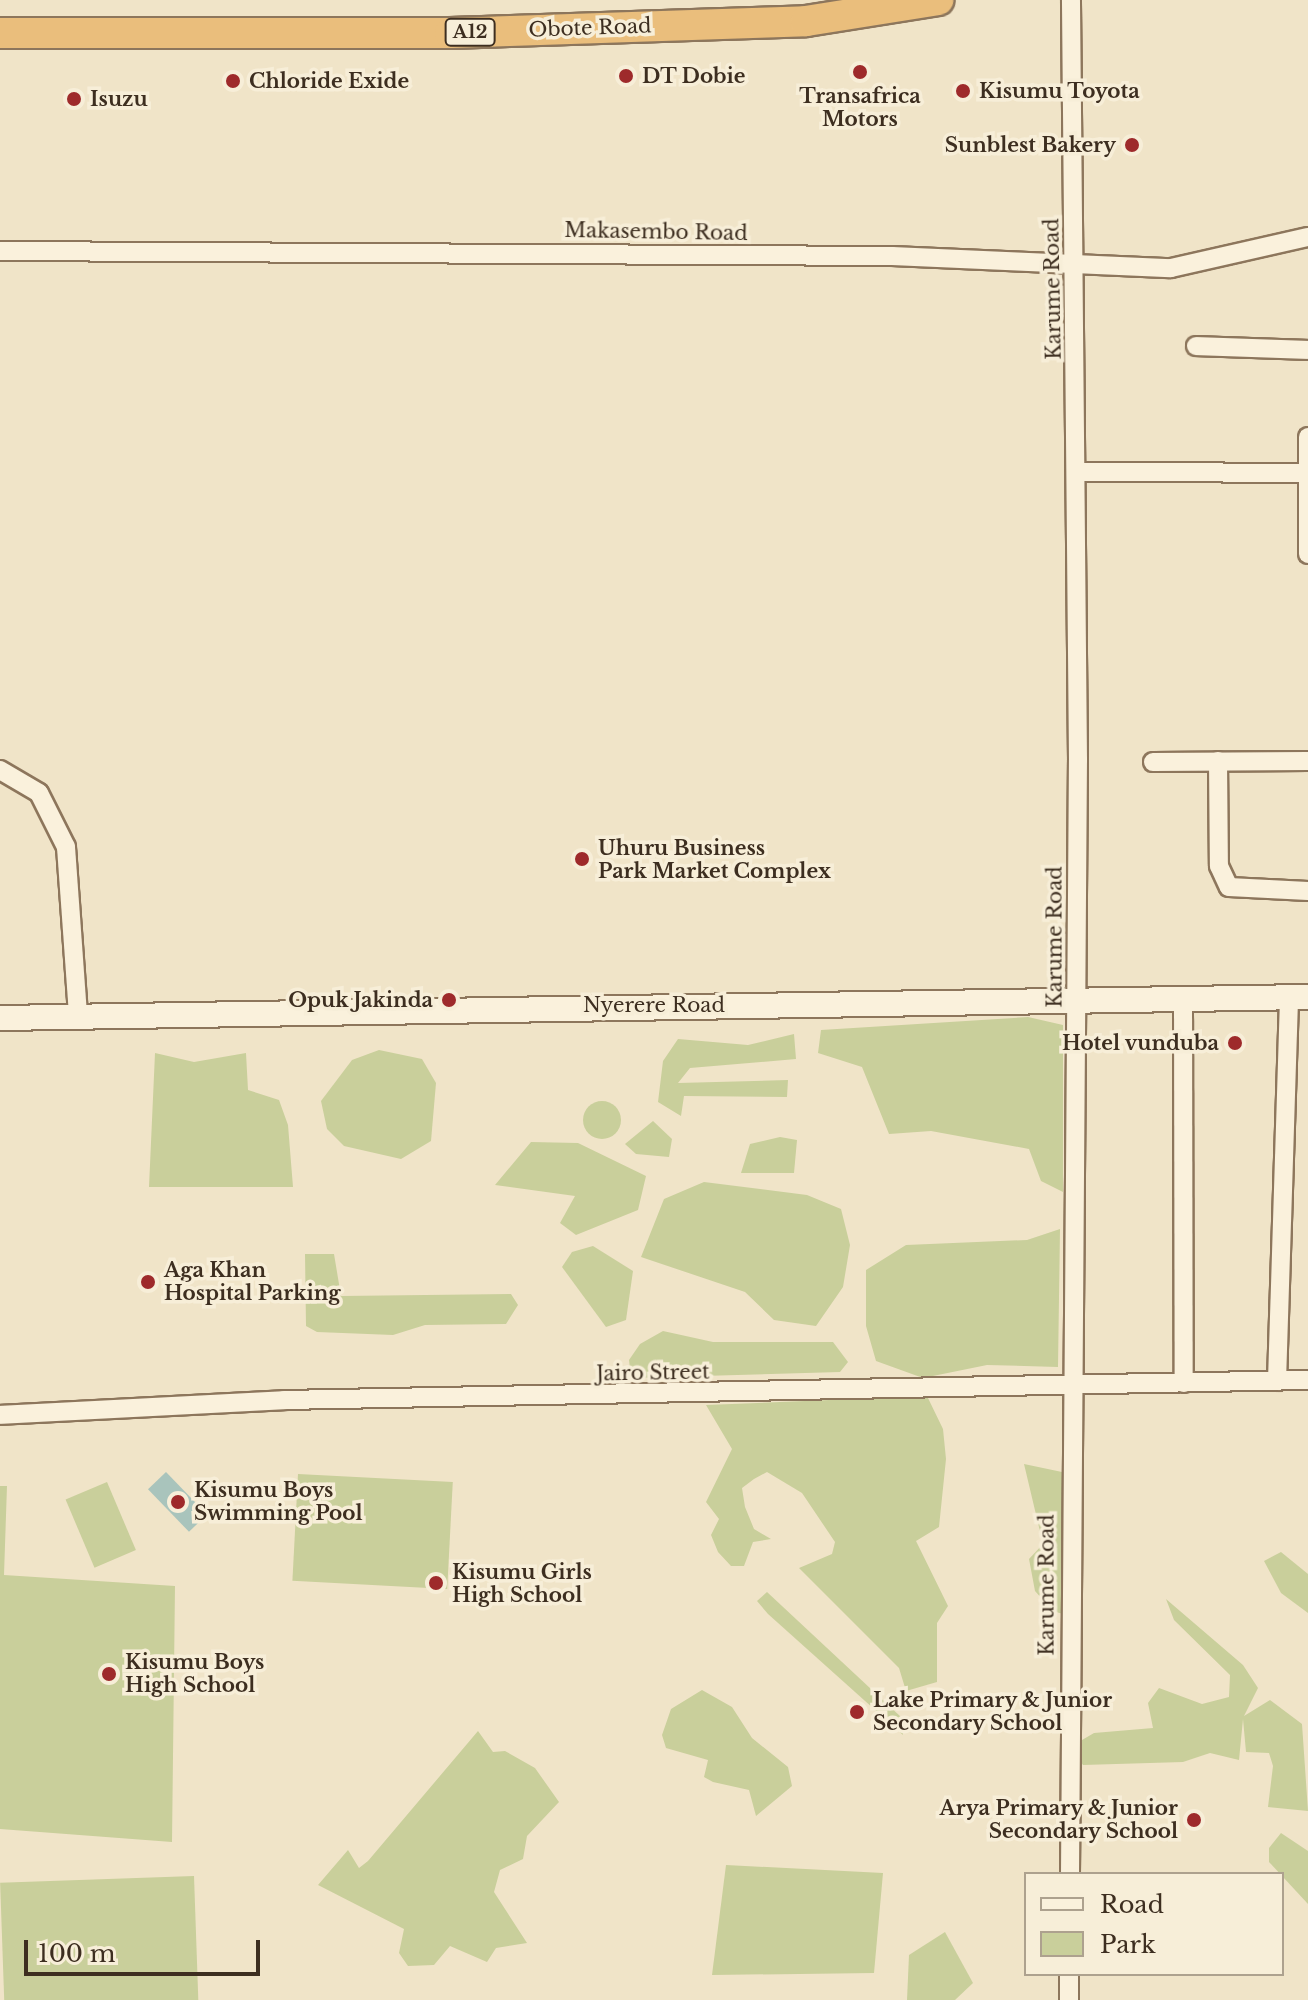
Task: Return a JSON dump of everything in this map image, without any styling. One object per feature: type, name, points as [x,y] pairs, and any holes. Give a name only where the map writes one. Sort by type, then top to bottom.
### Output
[{"type":"highway","name":"Obote Road","points":[[0,33],[450,33],[775,22],[938,0]]},
{"type":"main road","name":"Nyerere Road","points":[[0,1018],[1299,998]]},
{"type":"street","name":"Karume Road","points":[[1070,1872],[1069,1385],[1076,1001],[1078,472],[1071,0]]},
{"type":"street","name":"Makasembo Road","points":[[0,251],[1074,262],[1171,268],[1308,237]]},
{"type":"street","points":[[1196,346],[1308,350]]},
{"type":"street","points":[[1308,437],[1308,554]]},
{"type":"street","points":[[1078,472],[1307,473]]},
{"type":"street","points":[[1218,761],[1219,866],[1229,887],[1308,891]]},
{"type":"street","points":[[1153,762],[1308,761]]},
{"type":"street","points":[[0,770],[39,793],[66,847],[78,1016]]},
{"type":"street","points":[[1183,998],[1184,1383]]},
{"type":"street","points":[[1277,1381],[1299,998]]},
{"type":"street","name":"Jairo Street","points":[[0,1415],[284,1400],[1308,1380]]},
{"type":"street","points":[[1069,1976],[1069,2000]]},
{"type":"green space","points":[[1028,1017],[1063,1025],[1063,1192],[1041,1181],[1029,1149],[931,1131],[889,1134],[862,1067],[818,1053],[821,1030]]},
{"type":"green space","points":[[794,1034],[796,1059],[690,1068],[678,1083],[788,1080],[787,1097],[684,1096],[681,1116],[658,1102],[663,1061],[678,1039],[748,1045]]},
{"type":"green space","points":[[379,1050],[422,1059],[436,1083],[431,1141],[401,1159],[344,1146],[327,1129],[321,1101],[352,1060]]},
{"type":"green space","points":[[155,1053],[194,1062],[246,1053],[248,1090],[279,1100],[288,1125],[293,1187],[149,1187]]},
{"type":"green space","points":[[602,1101],[615,1107],[621,1120],[615,1133],[602,1139],[589,1133],[583,1120],[589,1107]]},
{"type":"green space","points":[[653,1121],[672,1139],[669,1157],[636,1154],[625,1144]]},
{"type":"green space","points":[[780,1137],[797,1140],[794,1173],[741,1173],[750,1144]]},
{"type":"green space","points":[[531,1142],[578,1143],[646,1176],[638,1210],[576,1235],[560,1223],[575,1196],[495,1185]]},
{"type":"green space","points":[[704,1182],[807,1195],[841,1209],[850,1245],[843,1287],[816,1326],[774,1320],[745,1292],[641,1257],[664,1199]]},
{"type":"green space","points":[[1060,1229],[1058,1367],[987,1365],[923,1378],[876,1361],[866,1326],[866,1270],[906,1245],[1027,1240]]},
{"type":"green space","points":[[593,1246],[633,1271],[626,1320],[606,1327],[562,1267],[572,1252]]},
{"type":"green space","points":[[305,1254],[334,1254],[341,1296],[511,1294],[518,1305],[506,1324],[425,1325],[393,1335],[317,1332],[306,1326]]},
{"type":"green space","points":[[663,1331],[713,1342],[833,1342],[848,1362],[840,1372],[631,1378],[629,1360],[640,1344]]},
{"type":"green space","points":[[927,1396],[943,1429],[946,1459],[939,1527],[916,1541],[948,1606],[937,1623],[937,1682],[906,1691],[899,1668],[799,1568],[832,1554],[835,1542],[802,1493],[767,1472],[754,1479],[742,1488],[745,1507],[754,1529],[771,1539],[753,1542],[744,1566],[731,1566],[718,1552],[711,1535],[719,1519],[706,1502],[732,1449],[706,1405]]},
{"type":"green space","points":[[1024,1464],[1062,1472],[1079,1619],[1053,1611],[1035,1591],[1029,1559],[1043,1544]]},
{"type":"green space","points":[[298,1474],[453,1482],[447,1589],[292,1581]]},
{"type":"green space","points":[[107,1482],[136,1550],[94,1568],[66,1500]]},
{"type":"green space","points":[[0,1486],[7,1486],[4,1575],[175,1586],[172,1842],[0,1829]]},
{"type":"green space","points":[[1281,1552],[1308,1574],[1308,1613],[1281,1593],[1264,1561]]},
{"type":"green space","points":[[767,1592],[901,1717],[903,1735],[768,1614],[757,1601]]},
{"type":"green space","points":[[1166,1599],[1243,1665],[1258,1688],[1244,1716],[1270,1700],[1302,1724],[1308,1811],[1268,1807],[1273,1766],[1269,1753],[1246,1752],[1243,1719],[1239,1760],[1210,1753],[1183,1762],[1083,1765],[1070,1747],[1094,1733],[1153,1728],[1148,1703],[1159,1688],[1202,1704],[1229,1697],[1230,1675],[1174,1620]]},
{"type":"green space","points":[[702,1690],[732,1707],[752,1738],[788,1767],[792,1786],[756,1816],[749,1790],[713,1782],[704,1777],[708,1760],[666,1748],[662,1735],[671,1709]]},
{"type":"green space","points":[[478,1731],[493,1752],[505,1751],[535,1768],[559,1802],[527,1836],[523,1859],[500,1870],[494,1892],[527,1943],[496,1948],[487,1962],[450,1946],[434,1965],[408,1966],[399,1953],[404,1929],[318,1885],[348,1850],[359,1868],[368,1861]]},
{"type":"green space","points":[[1281,1833],[1308,1851],[1308,1904],[1284,1878],[1284,1872],[1278,1872],[1269,1862],[1269,1848]]},
{"type":"green space","points":[[726,1865],[883,1873],[874,1973],[712,1975]]},
{"type":"green space","points":[[194,1876],[198,2000],[4,2000],[0,1883]]},
{"type":"green space","points":[[945,1932],[973,1983],[955,2000],[907,2000],[909,1955]]},
{"type":"water","name":"Kisumu Boys Swimming Pool","points":[[166,1472],[207,1514],[189,1532],[148,1489]]},
{"type":"place","name":"Transafrica Motors","points":[[860,72]]},
{"type":"place","name":"DT Dobie","points":[[626,76]]},
{"type":"place","name":"Chloride Exide","points":[[233,81]]},
{"type":"place","name":"Kisumu Toyota","points":[[963,91]]},
{"type":"place","name":"Isuzu","points":[[74,99]]},
{"type":"place","name":"Sunblest Bakery","points":[[1132,145]]},
{"type":"place","name":"Uhuru Business Park Market Complex","points":[[582,859]]},
{"type":"place","name":"Opuk Jakinda","points":[[449,1000]]},
{"type":"place","name":"Hotel vunduba","points":[[1235,1043]]},
{"type":"place","name":"Aga Khan Hospital Parking","points":[[148,1282]]},
{"type":"place","name":"Kisumu Boys Swimming Pool","points":[[178,1502]]},
{"type":"place","name":"Kisumu Girls High School","points":[[436,1583]]},
{"type":"place","name":"Kisumu Boys High School","points":[[109,1674]]},
{"type":"place","name":"Lake Primary & Junior Secondary School","points":[[857,1712]]},
{"type":"place","name":"Arya Primary & Junior Secondary School","points":[[1194,1820]]}]
